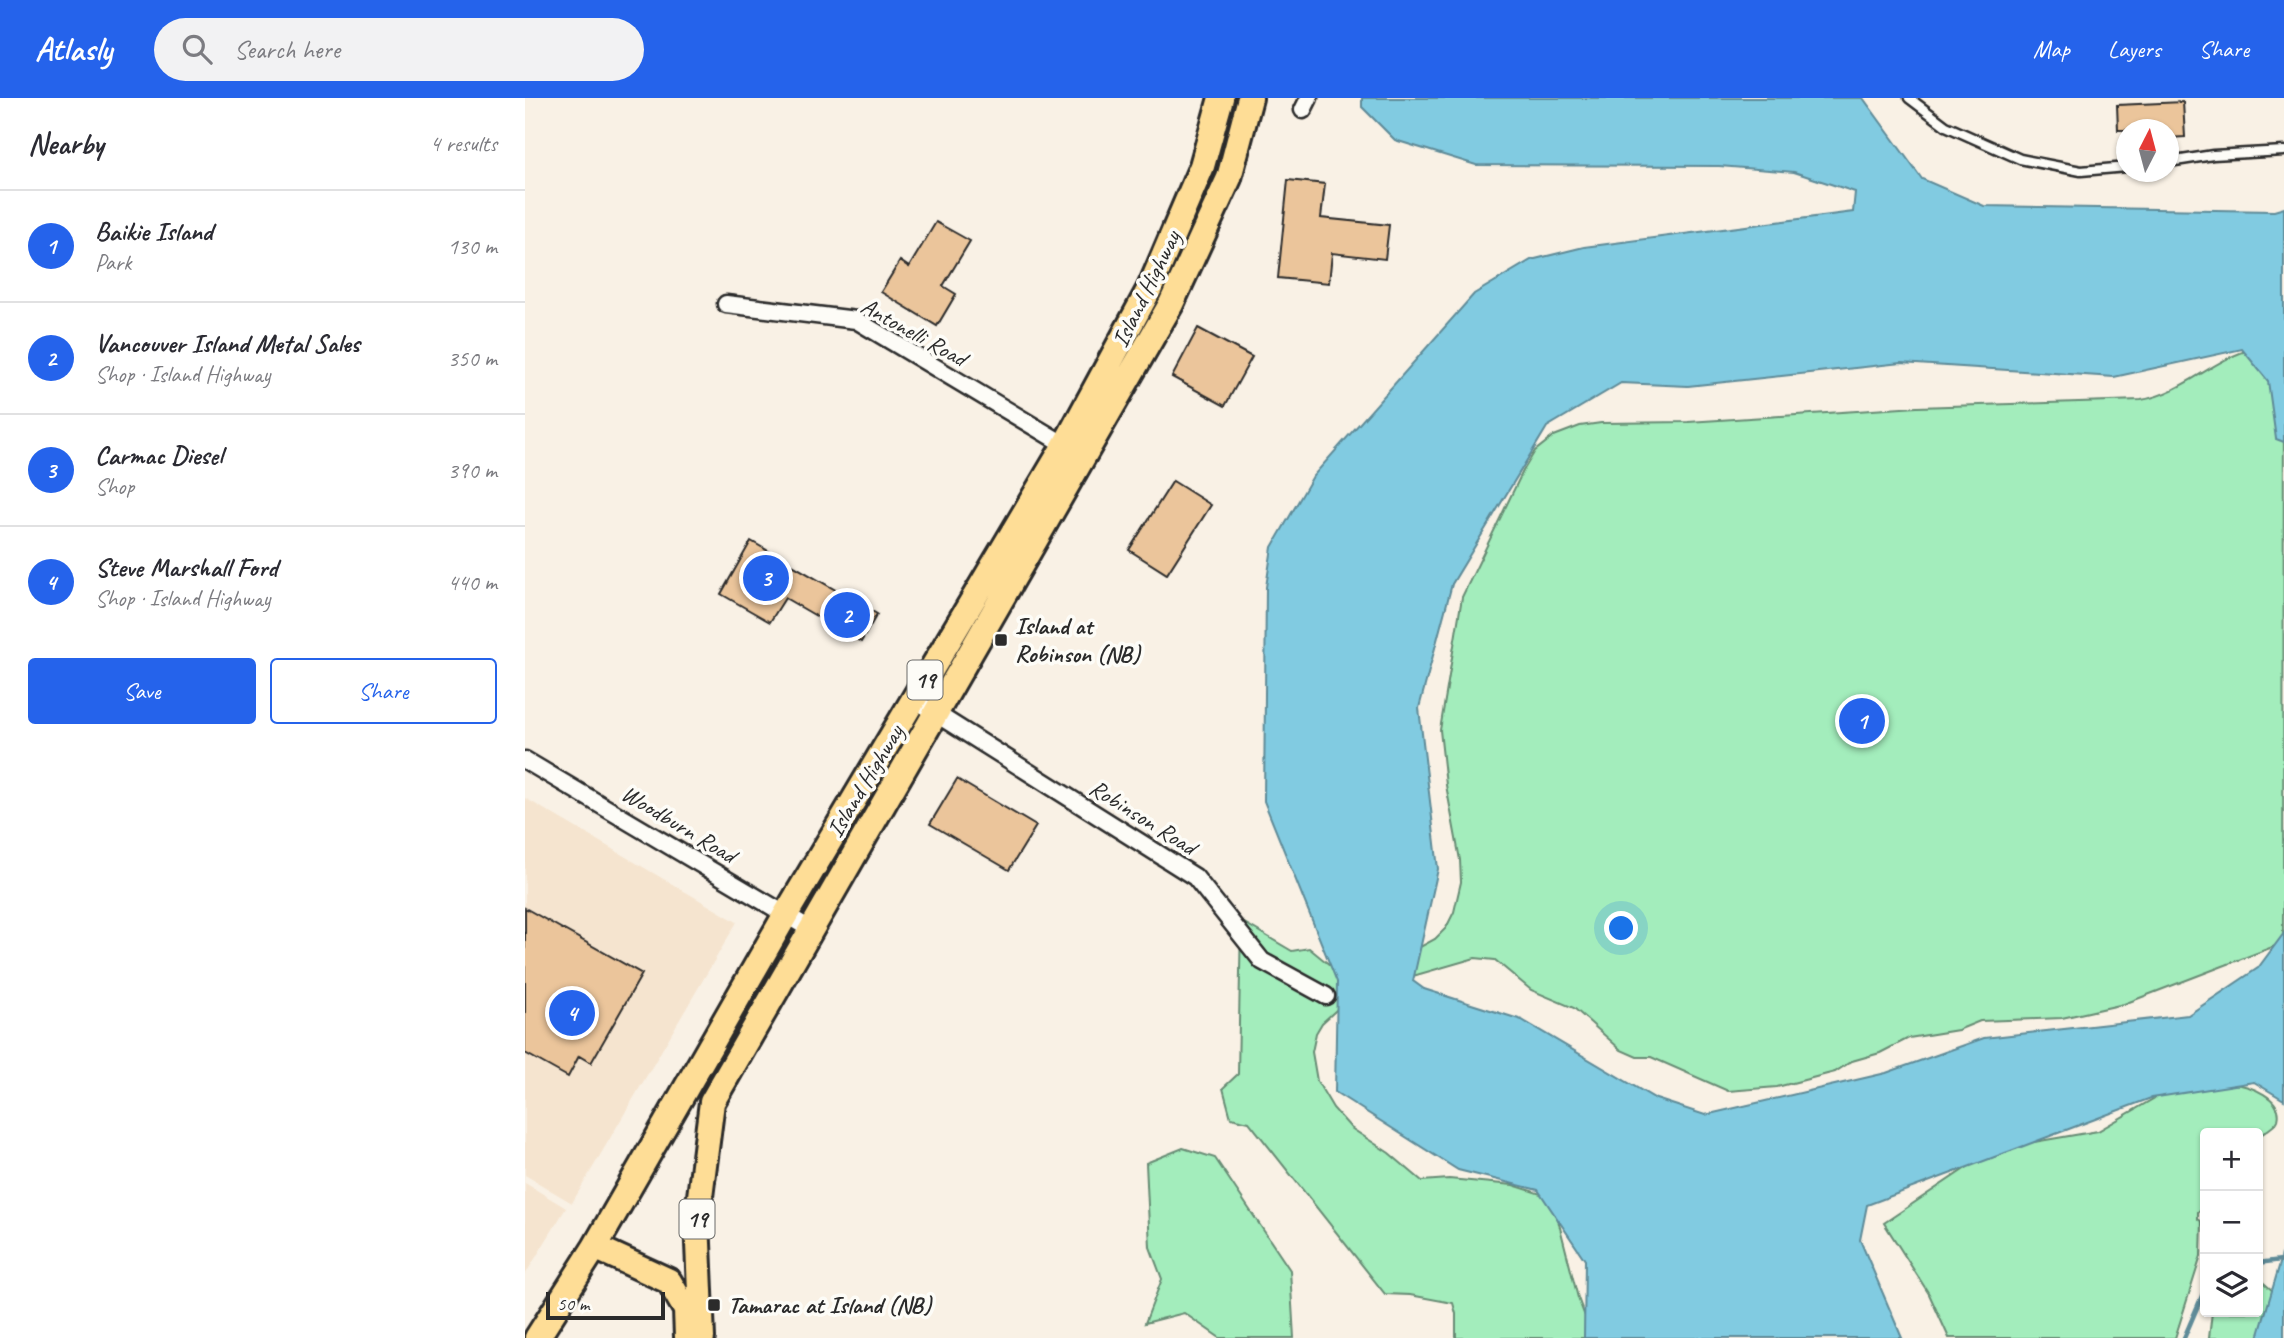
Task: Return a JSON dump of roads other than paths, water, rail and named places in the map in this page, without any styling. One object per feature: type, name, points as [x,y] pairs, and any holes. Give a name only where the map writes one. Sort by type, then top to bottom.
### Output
[{"type":"main road","name":"Island Highway","points":[[537,1338],[595,1247],[786,914],[1065,445],[1150,288],[1202,166],[1221,98]]},
{"type":"main road","name":"Island Highway","points":[[702,1338],[697,1220],[712,1102],[1171,304],[1229,178],[1250,98]]},
{"type":"main road","points":[[595,1247],[669,1281],[686,1310],[687,1338]]},
{"type":"street","name":"Antonelli Road","points":[[726,303],[856,320],[1065,445]]},
{"type":"street","name":"Robinson Road","points":[[914,699],[1195,877],[1262,961],[1326,996]]},
{"type":"street","name":"Woodburn Road","points":[[525,760],[810,929]]},
{"type":"lane","points":[[1909,98],[1945,126],[2020,159],[2081,171],[2116,168]]},
{"type":"lane","points":[[2179,160],[2213,155],[2284,151]]},
{"type":"water","points":[[1362,98],[1863,98],[1922,179],[1984,206],[2274,211],[2284,208],[2284,442],[2276,439],[2268,381],[2242,349],[2114,377],[1901,363],[1688,386],[1621,383],[1547,427],[1452,584],[1419,708],[1438,869],[1413,981],[1424,989],[1522,1020],[1656,1099],[1705,1115],[1886,1073],[1984,1038],[2188,1015],[2258,968],[2284,933],[2284,1100],[2254,1082],[2151,1098],[1867,1205],[1860,1240],[1902,1338],[1584,1338],[1585,1260],[1538,1190],[1458,1170],[1335,1092],[1337,982],[1264,801],[1266,587],[1272,547],[1313,476],[1474,294],[1531,260],[1584,247],[1853,212],[1855,192],[1794,172],[1719,166],[1476,165],[1395,140],[1362,107]]},
{"type":"water","points":[[2284,1236],[2284,1338],[2258,1338],[2281,1260]]},
{"type":"waterway","points":[[2263,1262],[2281,1260]]},
{"type":"waterway","points":[[2184,1338],[2200,1301]]},
{"type":"place","name":"Carmac Diesel","points":[[766,578]]},
{"type":"place","name":"Vancouver Island Metal Sales","points":[[847,615]]},
{"type":"place","name":"Island at Robinson (NB)","points":[[1001,640]]},
{"type":"place","name":"Baikie Island","points":[[1862,721]]},
{"type":"place","name":"Steve Marshall Ford","points":[[572,1013]]},
{"type":"place","name":"Tamarac at Island (NB)","points":[[714,1305]]}]
